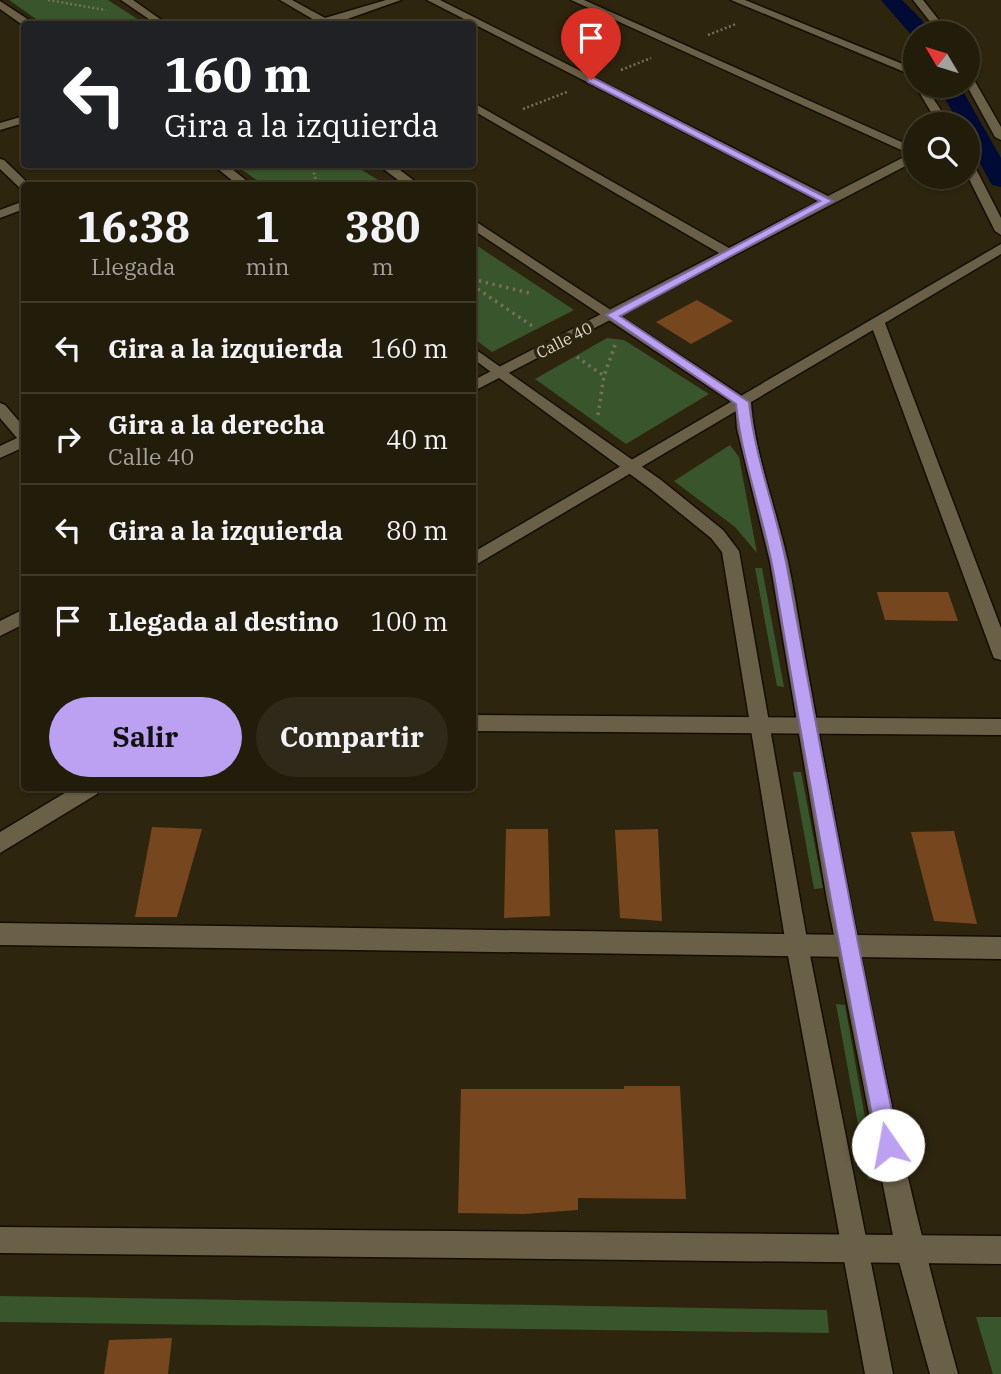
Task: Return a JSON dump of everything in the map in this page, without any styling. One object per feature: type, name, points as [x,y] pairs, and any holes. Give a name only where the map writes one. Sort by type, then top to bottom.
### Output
[{"type":"street","points":[[126,0],[157,21]]},
{"type":"street","points":[[285,0],[318,21]]},
{"type":"street","points":[[332,21],[396,0]]},
{"type":"street","points":[[432,0],[474,21]]},
{"type":"street","points":[[576,0],[903,148]]},
{"type":"street","points":[[736,0],[903,68]]},
{"type":"street","points":[[918,0],[935,21]]},
{"type":"street","points":[[0,4],[24,21]]},
{"type":"street","points":[[476,22],[828,201]]},
{"type":"street","points":[[979,98],[1001,137]]},
{"type":"street","points":[[476,107],[727,253]]},
{"type":"street","points":[[0,127],[21,120]]},
{"type":"street","name":"Calle 40","points":[[476,385],[903,160]]},
{"type":"street","points":[[0,163],[21,182]]},
{"type":"street","points":[[223,168],[242,182]]},
{"type":"street","points":[[389,168],[409,182]]},
{"type":"street","points":[[980,188],[1001,231]]},
{"type":"street","points":[[0,214],[21,206]]},
{"type":"street","points":[[476,226],[743,402]]},
{"type":"street","points":[[476,559],[1001,248]]},
{"type":"street","points":[[877,320],[1001,653]]},
{"type":"street","points":[[476,354],[632,467],[725,542],[732,562],[797,945],[879,1374]]},
{"type":"street","points":[[743,402],[745,429],[779,562],[847,945],[910,1251],[944,1374]]},
{"type":"street","points":[[0,408],[21,432]]},
{"type":"street","points":[[0,453],[21,442]]},
{"type":"street","points":[[0,629],[21,618]]},
{"type":"street","points":[[476,723],[1001,727]]},
{"type":"street","points":[[0,843],[85,791]]},
{"type":"street","points":[[0,934],[1001,948]]},
{"type":"street","points":[[0,1240],[1001,1250]]},
{"type":"path","points":[[48,0],[152,18]]},
{"type":"path","points":[[59,0],[64,3]]},
{"type":"path","points":[[522,110],[766,12]]},
{"type":"path","points":[[476,280],[539,296]]},
{"type":"path","points":[[596,425],[604,376],[618,334]]},
{"type":"green space","points":[[9,0],[108,0],[140,21],[39,21]]},
{"type":"green space","points":[[239,168],[359,168],[381,182],[260,182]]},
{"type":"green space","points":[[476,245],[574,310],[492,352],[476,340]]},
{"type":"green space","points":[[607,338],[624,340],[709,394],[626,444],[535,379]]},
{"type":"green space","points":[[730,445],[739,457],[757,553],[735,527],[674,481]]},
{"type":"green space","points":[[755,568],[762,568],[784,687],[777,686]]},
{"type":"green space","points":[[793,772],[801,772],[823,888],[814,889]]},
{"type":"green space","points":[[836,1004],[845,1005],[876,1179],[868,1179]]},
{"type":"green space","points":[[0,1296],[827,1310],[829,1333],[0,1322]]},
{"type":"green space","points":[[976,1317],[1001,1317],[1001,1374],[993,1374]]},
{"type":"building","points":[[697,300],[733,321],[691,344],[656,322]]},
{"type":"building","points":[[877,592],[948,592],[958,621],[885,620]]},
{"type":"building","points":[[152,827],[202,829],[177,917],[135,917]]},
{"type":"building","points":[[506,829],[548,829],[550,916],[504,918]]},
{"type":"building","points":[[658,829],[662,921],[620,918],[615,830]]},
{"type":"building","points":[[954,831],[977,924],[934,921],[911,832]]},
{"type":"building","points":[[624,1086],[680,1086],[686,1199],[578,1198],[578,1210],[524,1214],[458,1213],[461,1089],[624,1089]]},
{"type":"building","points":[[172,1338],[168,1374],[104,1374],[109,1340]]},
{"type":"waterway","points":[[891,0],[912,21]]},
{"type":"waterway","points":[[956,98],[1001,180]]},
{"type":"route","points":[[591,80],[828,201],[612,315],[743,402],[745,429],[779,562],[833,873],[888,1145]]}]
